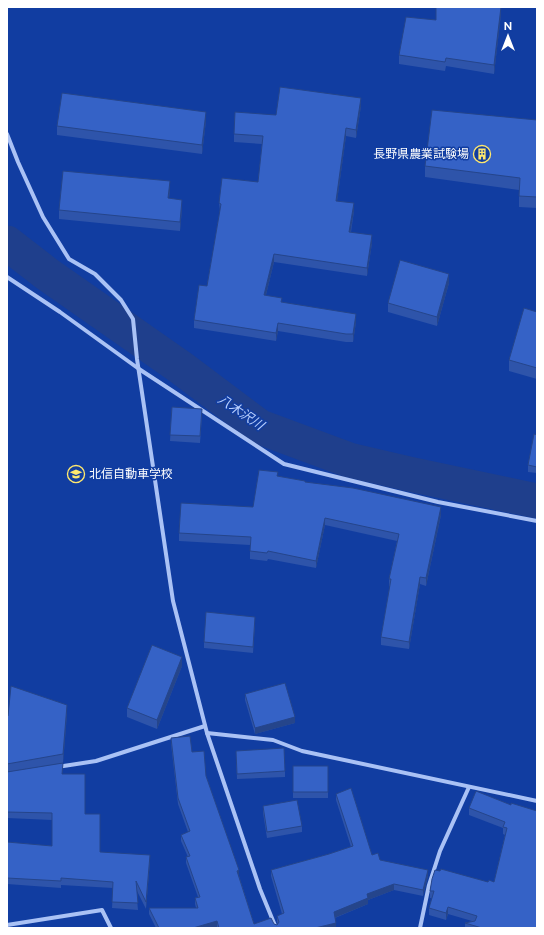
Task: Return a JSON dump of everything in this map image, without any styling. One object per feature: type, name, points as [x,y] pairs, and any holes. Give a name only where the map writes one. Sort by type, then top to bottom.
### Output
[{"type":"street","points":[[7,134],[43,217],[69,259],[95,274],[121,300],[133,319],[137,359],[173,601],[207,733],[260,889],[276,928]]},
{"type":"street","points":[[7,277],[60,312],[139,369],[284,464],[438,502],[537,521]]},
{"type":"street","points":[[51,768],[96,761],[205,726]]},
{"type":"street","points":[[207,733],[272,740],[302,751],[537,801]]},
{"type":"street","points":[[420,928],[429,885],[440,851],[469,787]]},
{"type":"street","points":[[7,925],[102,910],[111,928]]},
{"type":"building","points":[[436,7],[501,7],[494,65],[446,58],[445,62],[399,55],[406,17],[436,20]]},
{"type":"building","points":[[280,87],[361,98],[356,130],[346,128],[336,201],[354,203],[349,232],[372,235],[367,268],[274,254],[264,295],[282,298],[281,302],[356,314],[353,334],[278,323],[276,333],[194,320],[199,285],[207,286],[221,204],[219,203],[222,178],[258,182],[263,136],[234,134],[235,112],[276,115]]},
{"type":"building","points":[[62,93],[206,112],[202,145],[57,126]]},
{"type":"building","name":"長野県農業試験場","points":[[432,110],[537,120],[537,197],[519,196],[520,178],[425,166]]},
{"type":"building","points":[[63,171],[170,181],[168,198],[182,200],[180,222],[59,210]]},
{"type":"building","points":[[400,260],[449,274],[437,317],[388,303]]},
{"type":"building","points":[[524,308],[537,312],[537,368],[509,360]]},
{"type":"building","points":[[172,407],[202,409],[200,436],[170,435]]},
{"type":"building","points":[[534,434],[537,435],[537,467],[528,465]]},
{"type":"building","points":[[259,470],[278,472],[277,476],[305,482],[353,488],[441,507],[426,578],[420,577],[409,642],[381,637],[391,579],[389,579],[399,534],[325,518],[316,561],[268,551],[267,553],[250,551],[251,537],[179,533],[181,503],[253,507]]},
{"type":"building","points":[[206,612],[255,617],[253,647],[204,642]]},
{"type":"building","points":[[152,645],[182,657],[157,720],[127,708]]},
{"type":"building","points":[[285,683],[295,717],[255,728],[245,694]]},
{"type":"building","points":[[11,686],[67,705],[63,754],[7,764],[7,716]]},
{"type":"building","points":[[190,736],[192,752],[204,751],[206,776],[239,870],[237,871],[254,924],[271,918],[274,924],[277,925],[279,922],[277,916],[284,913],[271,870],[353,846],[336,794],[351,788],[372,855],[378,853],[380,860],[428,870],[423,890],[394,884],[367,894],[368,898],[334,912],[336,923],[315,928],[219,928],[217,921],[193,928],[159,928],[149,908],[198,908],[195,898],[200,897],[186,857],[190,856],[181,835],[190,831],[178,798],[171,738]]},
{"type":"building","points":[[284,748],[285,771],[237,774],[236,751]]},
{"type":"building","points":[[63,763],[62,774],[85,774],[85,814],[100,814],[100,852],[150,855],[146,902],[136,881],[138,903],[112,902],[113,882],[61,878],[61,881],[7,878],[7,842],[52,846],[52,813],[7,812],[7,772]]},
{"type":"building","points":[[293,766],[328,766],[328,792],[293,792]]},
{"type":"building","points":[[476,791],[511,805],[511,803],[537,811],[537,928],[482,928],[465,923],[475,921],[477,916],[448,907],[446,913],[429,908],[434,891],[430,891],[435,870],[440,871],[441,869],[488,882],[489,880],[494,882],[507,828],[503,827],[505,822],[469,808]]},
{"type":"building","points":[[297,800],[302,826],[267,832],[263,806]]},
{"type":"waterway","name":"八木沢川","points":[[7,243],[47,274],[180,367],[260,427],[349,460],[537,501]]},
{"type":"place","name":"長野県農業試験場","points":[[482,154]]},
{"type":"place","name":"北信自動車学校","points":[[76,474]]}]
